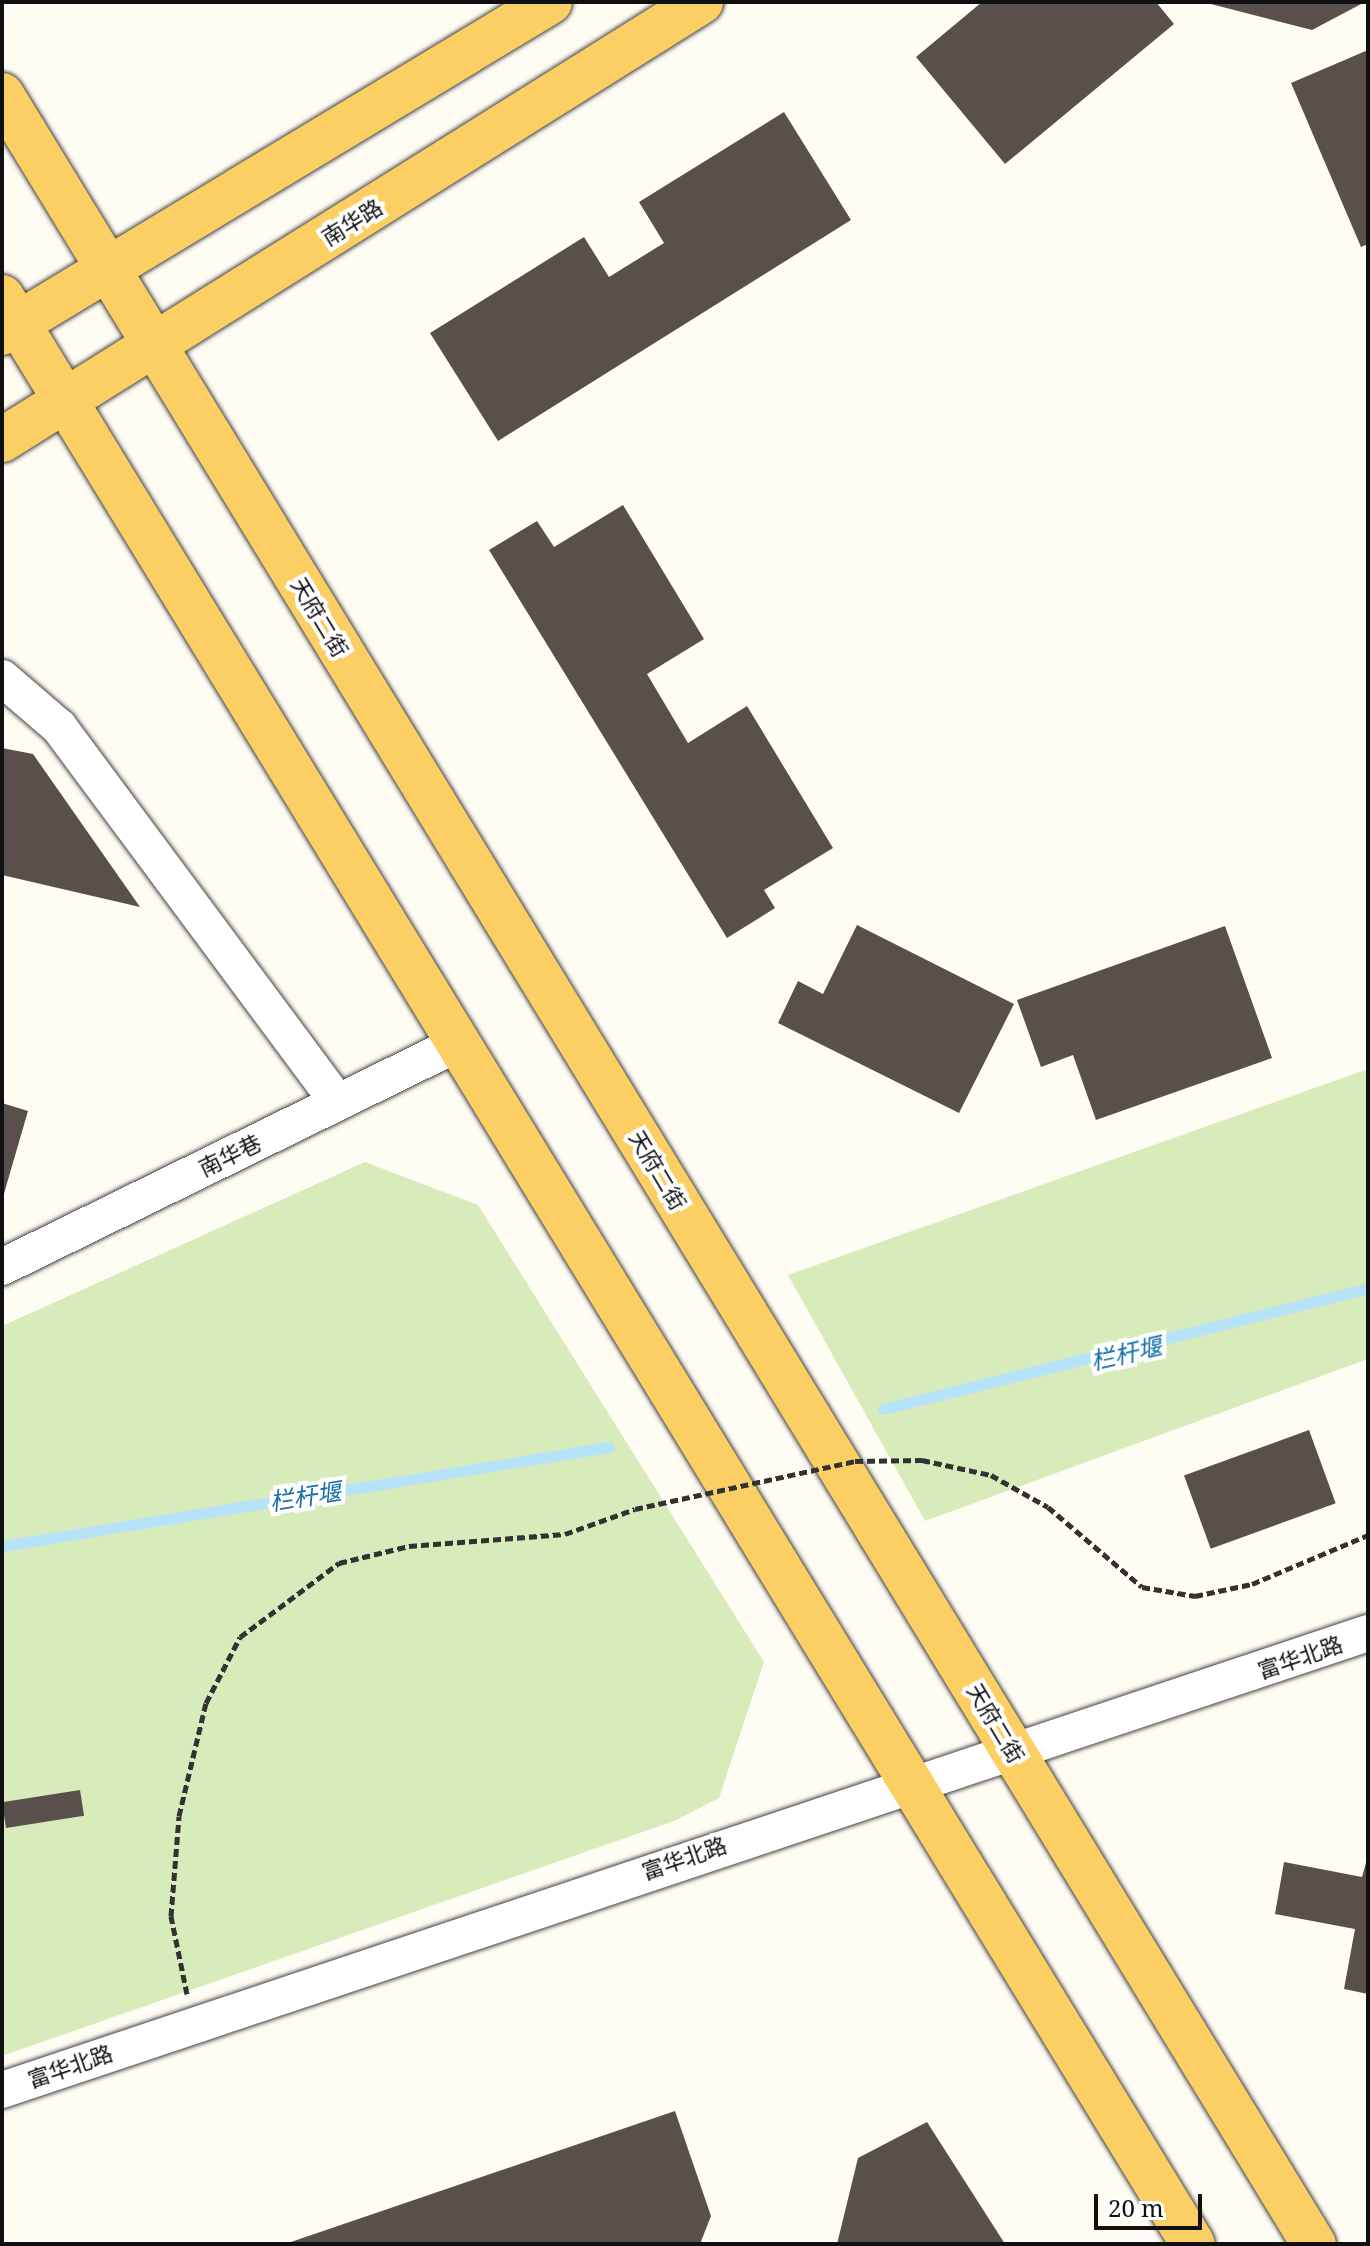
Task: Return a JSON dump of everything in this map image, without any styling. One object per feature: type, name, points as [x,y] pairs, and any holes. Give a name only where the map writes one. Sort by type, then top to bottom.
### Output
[{"type":"main road","points":[[550,2],[107,268],[7,318],[66,402],[1193,2244]]},
{"type":"main road","name":"南华路","points":[[2,440],[701,2]]},
{"type":"main road","name":"天府二街","points":[[2,95],[1314,2244]]},
{"type":"street","points":[[2,678],[59,727],[338,1102]]},
{"type":"street","name":"南华巷","points":[[2,1267],[459,1043]]},
{"type":"street","name":"富华北路","points":[[2,2090],[910,1782],[1368,1633]]},
{"type":"path","points":[[193,2025],[171,1916],[179,1816],[206,1703],[240,1637],[339,1563],[409,1546],[565,1534],[635,1509],[855,1461],[922,1460],[991,1475],[1014,1488],[1142,1587],[1195,1596],[1252,1584],[1368,1535]]},
{"type":"green space","points":[[1368,1069],[1368,1359],[925,1521],[788,1275]]},
{"type":"green space","points":[[365,1162],[478,1205],[764,1662],[719,1798],[674,1821],[2,2056],[2,1326]]},
{"type":"building","points":[[982,2],[1156,2],[1174,24],[1005,164],[916,57]]},
{"type":"building","points":[[1203,2],[1365,2],[1312,30]]},
{"type":"building","points":[[1368,50],[1368,244],[1361,247],[1291,83]]},
{"type":"building","points":[[784,112],[851,220],[498,441],[430,333],[584,237],[609,277],[664,243],[639,202]]},
{"type":"building","points":[[623,505],[704,639],[647,674],[688,743],[747,706],[833,848],[764,890],[775,908],[727,938],[489,550],[537,521],[554,547]]},
{"type":"building","points":[[2,748],[33,754],[140,907],[2,875]]},
{"type":"building","points":[[857,925],[1014,1004],[959,1113],[778,1023],[798,981],[823,994]]},
{"type":"building","points":[[1225,926],[1272,1058],[1096,1120],[1073,1055],[1041,1067],[1017,1000]]},
{"type":"building","points":[[2,1103],[28,1111],[3,1197],[2,1197]]},
{"type":"building","points":[[1309,1430],[1336,1503],[1211,1549],[1184,1475]]},
{"type":"building","points":[[80,1790],[84,1816],[6,1828],[2,1802]]},
{"type":"building","points":[[1368,1855],[1368,1994],[1344,1989],[1355,1929],[1275,1914],[1284,1862],[1362,1877]]},
{"type":"building","points":[[675,2111],[711,2216],[700,2244],[285,2244]]},
{"type":"building","points":[[927,2122],[1005,2244],[837,2244],[858,2158]]},
{"type":"waterway","name":"栏杆堰","points":[[883,1409],[1368,1288]]},
{"type":"waterway","name":"栏杆堰","points":[[2,1546],[609,1447]]}]
